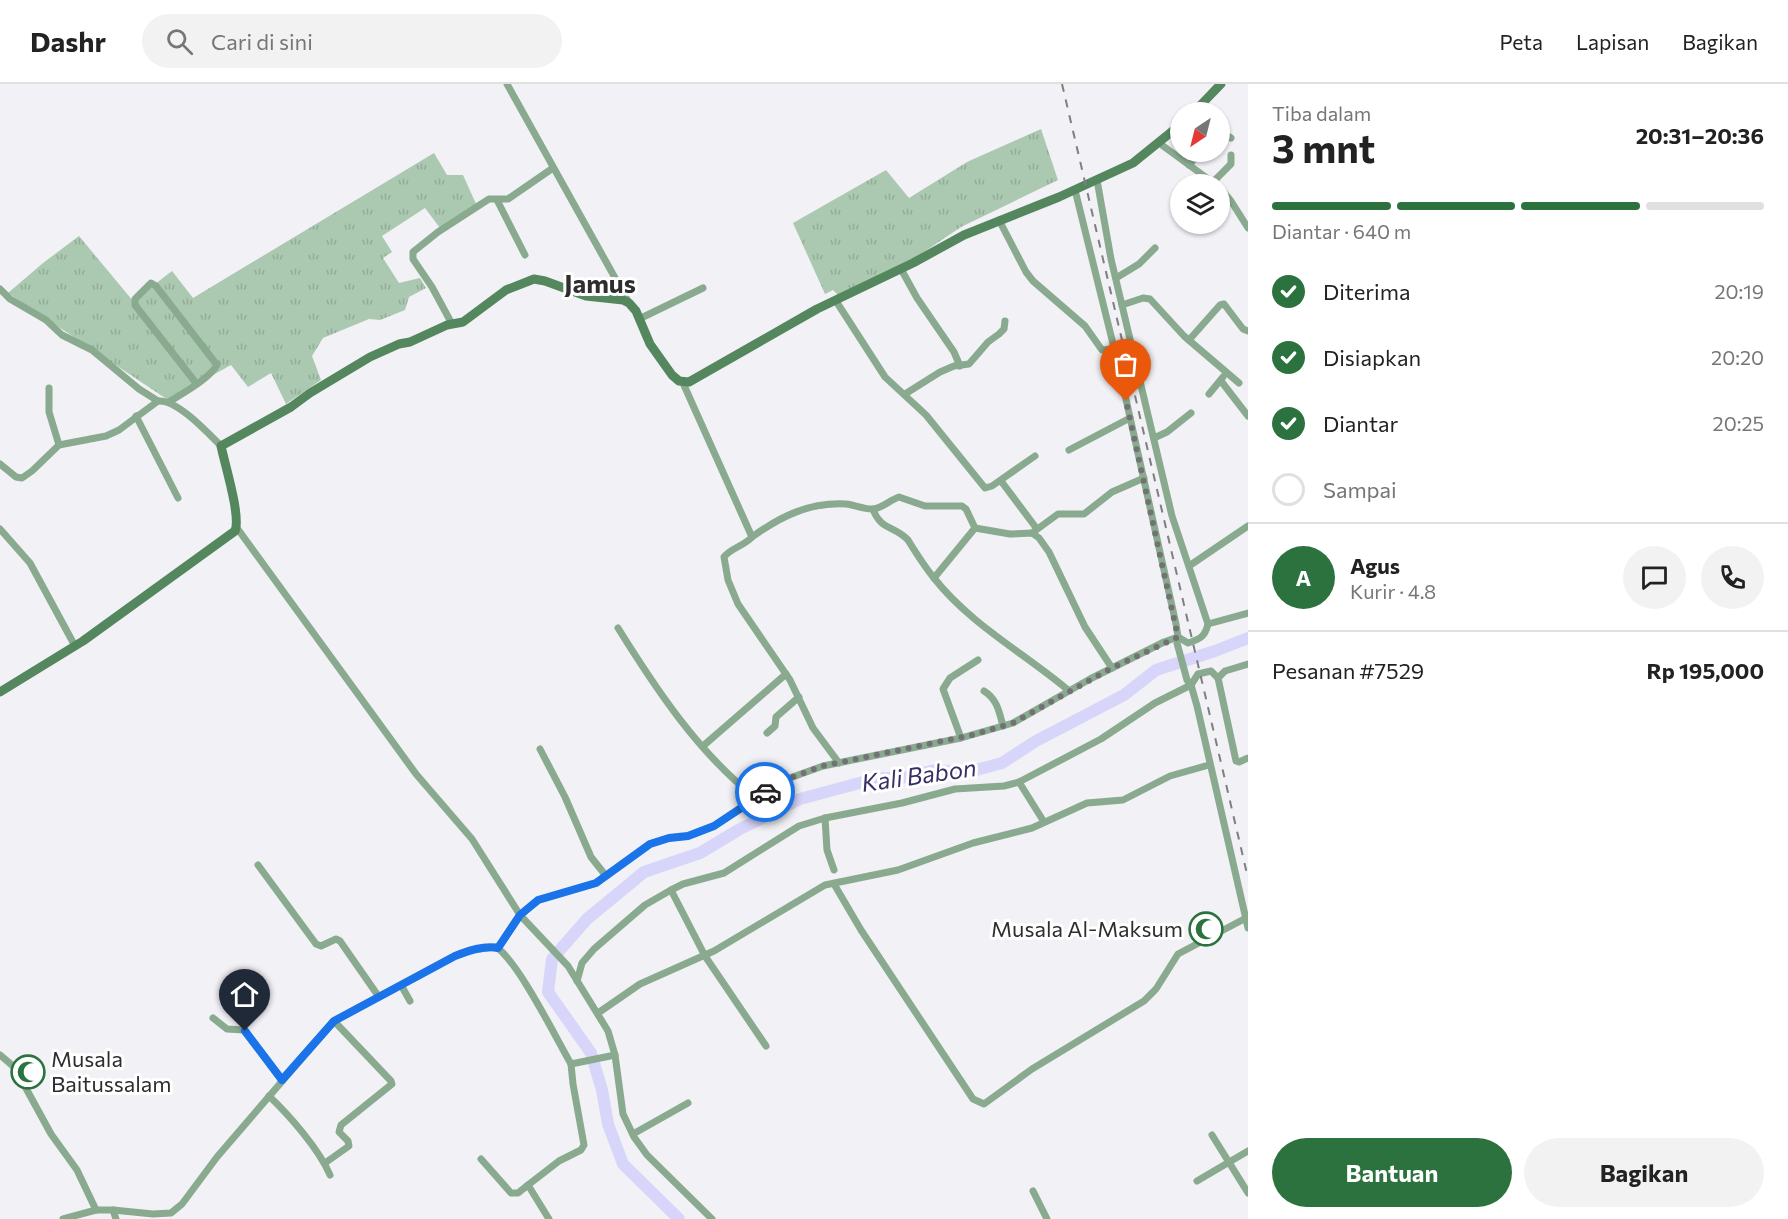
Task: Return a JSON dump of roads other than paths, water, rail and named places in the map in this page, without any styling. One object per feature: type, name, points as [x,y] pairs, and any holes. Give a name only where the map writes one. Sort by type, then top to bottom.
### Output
[{"type":"street","points":[[507,84],[639,319],[650,344],[672,375],[683,383],[752,537]]},
{"type":"street","points":[[1204,102],[1221,84]]},
{"type":"street","points":[[683,383],[710,372],[817,309],[901,269],[964,235],[1075,190],[1133,163],[1170,134]]},
{"type":"street","points":[[1159,143],[1201,174]]},
{"type":"street","points":[[1222,174],[1231,164],[1231,155]]},
{"type":"street","points":[[452,324],[432,287],[413,259],[412,252],[489,199],[503,200],[515,195],[553,168]]},
{"type":"street","points":[[498,948],[520,915],[538,900],[596,883],[650,844],[669,838],[688,836],[714,826],[795,776],[839,763],[961,738],[1013,723],[1068,690],[1112,668],[1178,640],[1188,643],[1201,639],[1206,634],[1208,624],[1172,516],[1122,305],[1097,180]]},
{"type":"street","points":[[1075,190],[1130,418],[1178,640],[1248,928]]},
{"type":"street","points":[[496,200],[525,255]]},
{"type":"street","points":[[1230,200],[1248,228]]},
{"type":"street","points":[[999,220],[1033,281],[1085,326],[1102,350],[1114,349]]},
{"type":"street","points":[[1116,278],[1139,264],[1155,248]]},
{"type":"street","points":[[901,269],[917,298],[954,352],[960,366]]},
{"type":"street","points":[[221,446],[291,407],[370,357],[452,324],[463,322],[506,290],[534,279],[586,296],[623,300],[629,303]]},
{"type":"street","points":[[169,402],[196,383],[215,369],[217,363],[156,286],[151,284],[135,299],[135,305],[196,383]]},
{"type":"street","points":[[639,319],[703,288]]},
{"type":"street","points":[[0,289],[10,299],[46,320],[62,334],[92,350],[139,389],[158,401],[169,402],[205,429],[221,446],[236,512],[237,528],[416,774],[472,839],[520,915],[568,966],[608,1031],[623,1114],[633,1134],[647,1155],[712,1219]]},
{"type":"street","points":[[1122,305],[1150,298],[1189,340],[1239,383]]},
{"type":"street","points":[[836,301],[885,377],[926,415],[985,488],[990,488],[1001,481],[1035,456]]},
{"type":"street","points":[[1189,340],[1220,304],[1224,304],[1248,331]]},
{"type":"street","points":[[904,394],[939,372],[954,366],[969,364],[988,342],[1004,329],[1005,321]]},
{"type":"street","points":[[1209,394],[1227,373]]},
{"type":"street","points":[[1221,381],[1248,416]]},
{"type":"street","points":[[49,388],[49,412],[59,445]]},
{"type":"street","points":[[0,464],[16,477],[22,478],[59,445],[106,436],[119,430],[158,401]]},
{"type":"street","points":[[1154,438],[1167,432],[1191,413]]},
{"type":"street","points":[[136,416],[178,498]]},
{"type":"street","points":[[1069,450],[1130,418]]},
{"type":"street","points":[[975,528],[1010,534],[1034,531],[1058,514],[1084,514],[1112,492],[1143,478]]},
{"type":"street","points":[[1001,481],[1048,552],[1085,627],[1112,668]]},
{"type":"street","points":[[839,763],[813,728],[786,674],[738,604],[728,580],[724,557],[772,522],[798,510],[825,505],[848,504],[873,509],[899,497],[925,506],[959,505],[966,509],[975,528]]},
{"type":"street","points":[[873,509],[879,522],[908,540],[934,578],[981,624],[1042,668],[1068,690]]},
{"type":"street","points":[[1189,566],[1248,526]]},
{"type":"street","points":[[0,692],[75,646],[237,528]]},
{"type":"street","points":[[934,578],[975,528]]},
{"type":"street","points":[[0,529],[30,563],[75,646]]},
{"type":"street","points":[[1208,624],[1248,613]]},
{"type":"street","points":[[618,628],[664,697],[703,746],[732,779],[756,798]]},
{"type":"street","points":[[961,738],[942,689],[950,678],[978,660]]},
{"type":"street","points":[[1218,678],[1225,671],[1248,664]]},
{"type":"street","points":[[578,981],[582,963],[594,949],[645,905],[683,884],[724,873],[800,826],[825,818],[902,803],[955,789],[1004,786],[1019,782],[1101,739],[1189,683],[1198,674],[1210,671],[1218,678],[1236,760],[1239,762],[1248,759]]},
{"type":"street","points":[[703,746],[786,674]]},
{"type":"street","points":[[984,691],[992,696],[997,704],[1003,726]]},
{"type":"street","points":[[767,733],[775,726],[776,717],[799,697]]},
{"type":"street","points":[[540,749],[565,797],[591,857],[606,876]]},
{"type":"street","points":[[598,1013],[640,984],[705,956],[825,885],[898,870],[973,843],[1016,833],[1087,803],[1123,800],[1170,776],[1209,765]]},
{"type":"street","points":[[1019,782],[1044,822]]},
{"type":"street","points":[[825,818],[827,850],[834,870]]},
{"type":"street","points":[[258,865],[316,944],[321,946],[336,939],[340,940],[379,997]]},
{"type":"street","points":[[834,884],[899,988],[974,1099],[980,1104],[984,1104],[1032,1069],[1144,1001],[1156,989],[1178,954],[1246,918]]},
{"type":"street","points":[[671,890],[705,956],[766,1046]]},
{"type":"street","points":[[63,1219],[96,1210],[171,1213],[178,1208],[217,1157],[334,1021],[455,956],[470,950],[492,947],[498,948],[529,990],[573,1063],[573,1084],[584,1145],[581,1150],[559,1161],[518,1193],[511,1193],[481,1159]]},
{"type":"street","points":[[401,985],[410,1001]]},
{"type":"street","points":[[213,1018],[228,1029],[246,1031],[282,1080]]},
{"type":"street","points":[[325,1163],[350,1146],[339,1132],[341,1125],[392,1083],[334,1021]]},
{"type":"street","points":[[1,1056],[13,1066],[51,1134],[77,1170],[96,1210]]},
{"type":"street","points":[[573,1063],[612,1056]]},
{"type":"street","points":[[268,1096],[286,1112],[325,1163],[330,1175]]},
{"type":"street","points":[[633,1134],[688,1103]]},
{"type":"street","points":[[1212,1135],[1248,1193]]},
{"type":"street","points":[[1197,1181],[1248,1151]]},
{"type":"street","points":[[528,1185],[549,1219]]},
{"type":"street","points":[[1033,1191],[1047,1219]]},
{"type":"street","points":[[113,1210],[116,1219]]},
{"type":"waterway","name":"Kali Babon","points":[[679,1219],[623,1164],[608,1124],[602,1090],[591,1053],[548,992],[552,959],[587,919],[644,872],[700,853],[740,829],[800,799],[878,778],[902,778],[935,770],[965,773],[1002,763],[1036,741],[1124,695],[1156,670],[1248,638]]},
{"type":"railway","points":[[1062,84],[1248,878]]},
{"type":"place","name":"Musala Al-Maksum","points":[[1206,929]]},
{"type":"place","name":"Musala Baitussalam","points":[[28,1072]]},
{"type":"district","name":"Jamus","points":[[600,284]]}]
